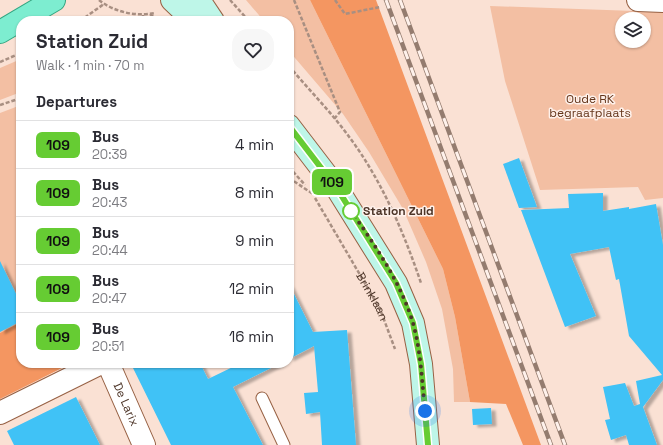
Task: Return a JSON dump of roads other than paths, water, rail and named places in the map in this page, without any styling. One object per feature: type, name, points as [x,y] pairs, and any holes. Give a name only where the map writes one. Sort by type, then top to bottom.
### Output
[{"type":"main road","points":[[27,16],[54,0]]},
{"type":"main road","points":[[199,0],[210,16]]},
{"type":"main road","points":[[174,2],[189,16]]},
{"type":"main road","points":[[0,32],[16,23]]},
{"type":"main road","points":[[294,133],[338,190],[396,283],[413,323],[421,364],[428,445]]},
{"type":"street","points":[[638,0],[663,1]]},
{"type":"street","points":[[0,413],[91,368]]},
{"type":"street","name":"De Larix","points":[[110,368],[144,445]]},
{"type":"lane","points":[[262,398],[284,445]]},
{"type":"railway","points":[[386,0],[551,445]]},
{"type":"railway","points":[[400,0],[565,445]]},
{"type":"place","name":"Station Zuid","points":[[351,211]]},
{"type":"park label","name":"Oude RK begraafplaats","points":[[590,106]]}]
